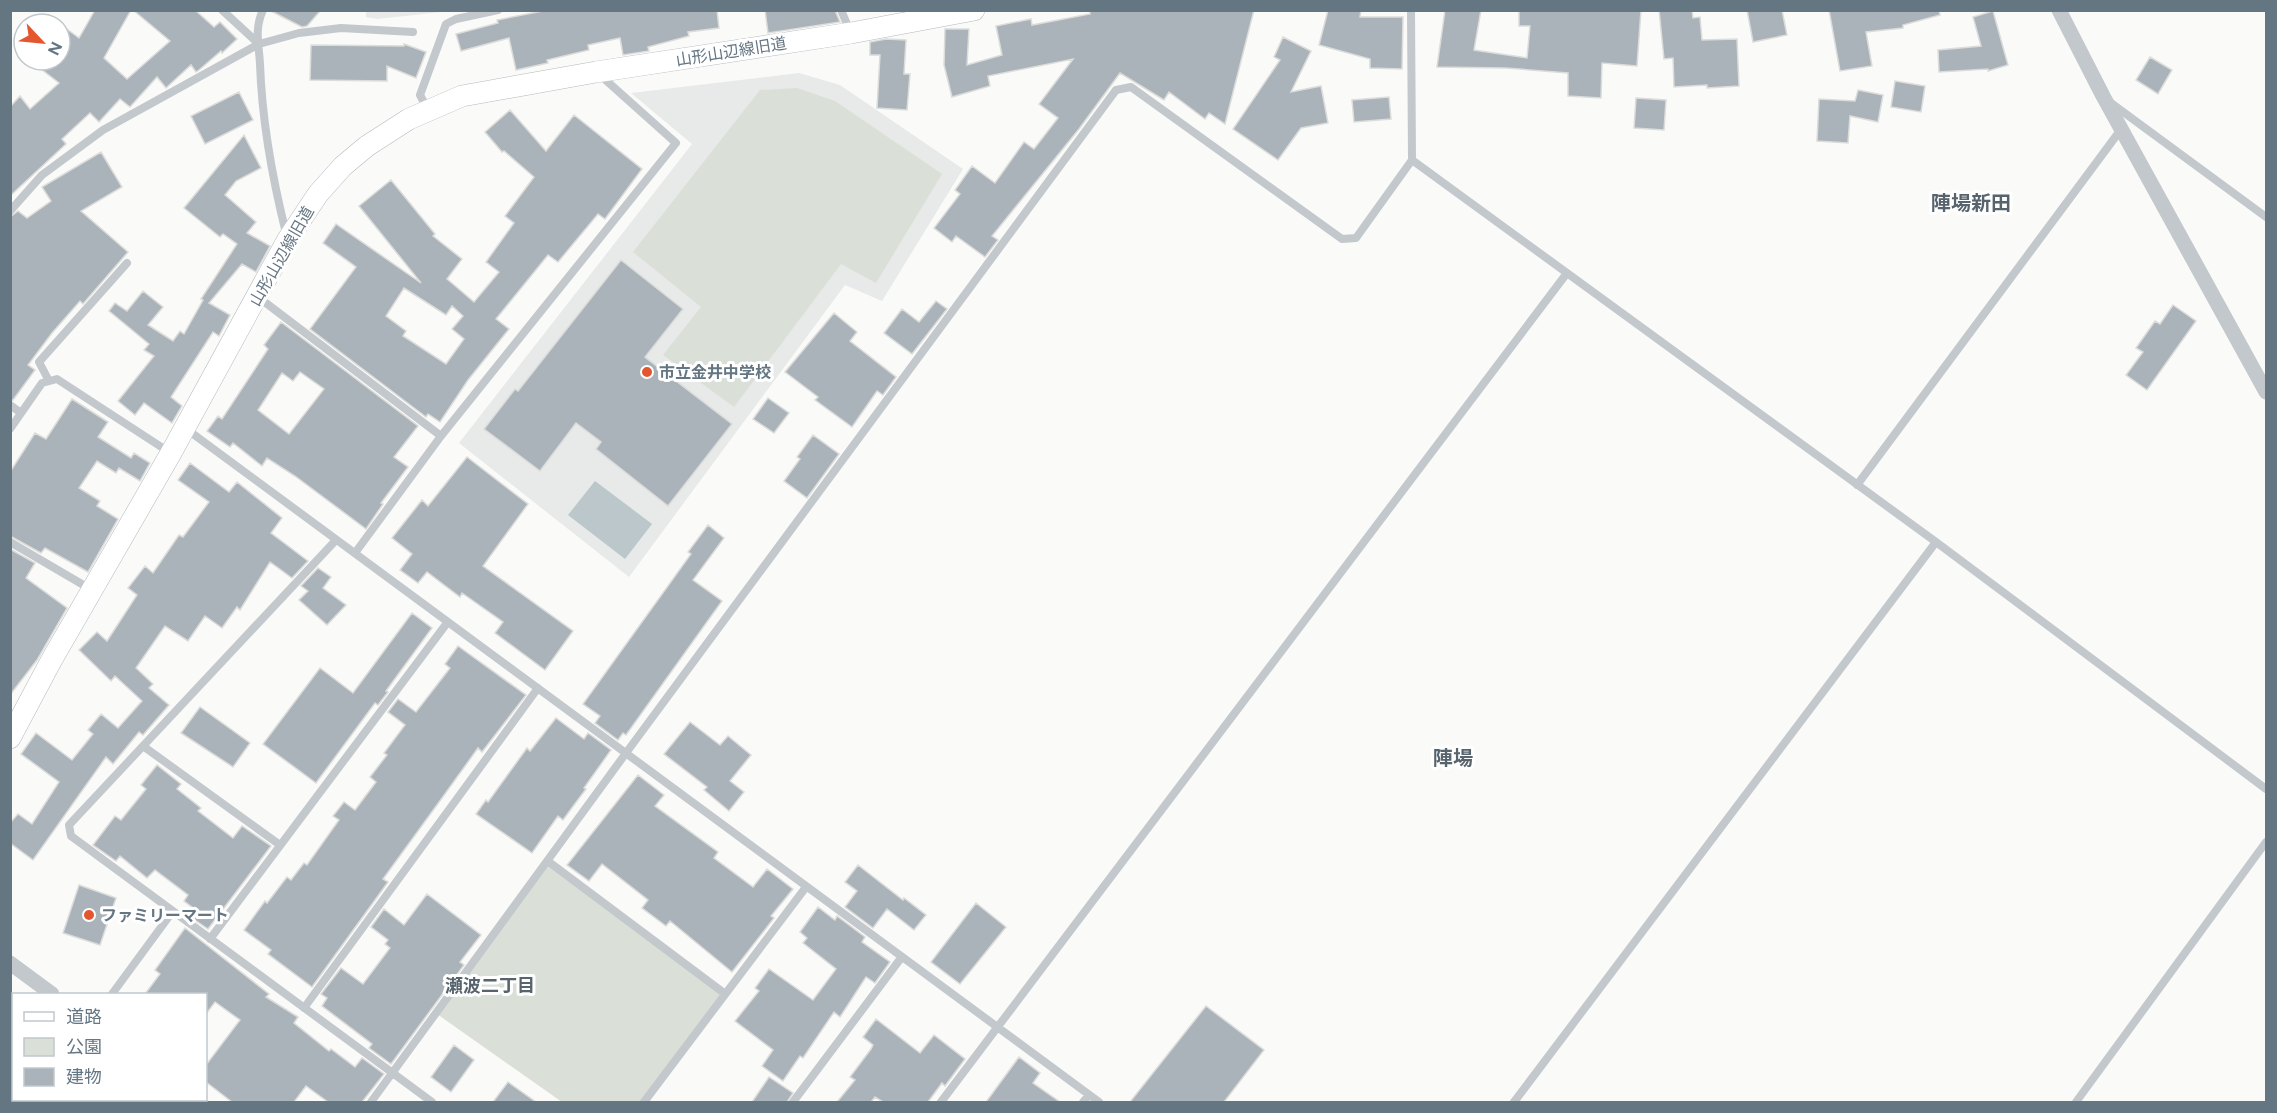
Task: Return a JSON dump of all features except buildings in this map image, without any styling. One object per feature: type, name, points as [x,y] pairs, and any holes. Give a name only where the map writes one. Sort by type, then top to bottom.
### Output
[{"type":"street","name":"山形山辺線旧道","points":[[10,738],[51,661],[171,453],[288,239],[318,194],[344,166],[388,132],[428,110],[462,96],[596,72],[851,33],[974,10]]},
{"type":"street","points":[[2059,10],[2103,96],[2266,392]]},
{"type":"street","points":[[10,963],[51,993]]},
{"type":"lane","points":[[222,10],[259,44]]},
{"type":"lane","points":[[263,10],[256,30],[259,44],[262,105],[275,189],[288,239]]},
{"type":"lane","points":[[428,110],[420,95],[446,24],[456,19],[498,10]]},
{"type":"lane","points":[[841,10],[851,33]]},
{"type":"lane","points":[[371,1102],[1116,90],[1131,87],[1342,239],[1356,238],[1412,160],[1411,10]]},
{"type":"lane","points":[[10,211],[42,175],[87,141],[259,44],[299,33],[341,28],[413,32]]},
{"type":"lane","points":[[355,553],[441,436],[676,143],[596,72]]},
{"type":"lane","points":[[2103,96],[2266,217]]},
{"type":"lane","points":[[1857,485],[2122,128]]},
{"type":"lane","points":[[1412,160],[1936,542],[2266,789]]},
{"type":"lane","points":[[49,381],[39,362],[127,263]]},
{"type":"lane","points":[[941,1102],[1567,273]]},
{"type":"lane","points":[[257,297],[441,436]]},
{"type":"lane","points":[[10,429],[42,383],[57,379],[171,453]]},
{"type":"lane","points":[[10,405],[21,413]]},
{"type":"lane","points":[[184,428],[1099,1102]]},
{"type":"lane","points":[[336,540],[69,825],[71,837],[432,1102]]},
{"type":"lane","points":[[10,542],[92,590]]},
{"type":"lane","points":[[1514,1102],[1936,542]]},
{"type":"lane","points":[[210,939],[447,623]]},
{"type":"lane","points":[[304,1008],[538,688]]},
{"type":"lane","points":[[143,746],[280,845]]},
{"type":"lane","points":[[2076,1102],[2266,842]]},
{"type":"lane","points":[[549,862],[724,993]]},
{"type":"lane","points":[[644,1102],[806,887]]},
{"type":"lane","points":[[113,993],[172,911]]},
{"type":"lane","points":[[793,1102],[901,957]]},
{"type":"lane","points":[[1083,1102],[1089,1095]]},
{"type":"shaded area","points":[[366,10],[451,11],[377,19],[366,17]]},
{"type":"shaded area","name":"市立金井中学校","points":[[799,73],[840,85],[963,169],[882,301],[845,285],[629,577],[459,443],[692,144],[631,93]]},
{"type":"shaded area","points":[[595,481],[652,524],[625,559],[568,515]]},
{"type":"green space","points":[[797,88],[835,101],[942,174],[876,283],[841,264],[734,407],[663,355],[701,307],[633,252],[760,90]]},
{"type":"green space","points":[[549,862],[724,993],[644,1102],[562,1102],[437,1014]]},
{"type":"place","name":"市立金井中学校","points":[[647,372]]},
{"type":"place","name":"ファミリーマート","points":[[89,915]]},
{"type":"district","name":"陣場新田","points":[[1971,203]]},
{"type":"district","name":"陣場","points":[[1453,758]]},
{"type":"district","name":"瀬波二丁目","points":[[490,986]]}]
